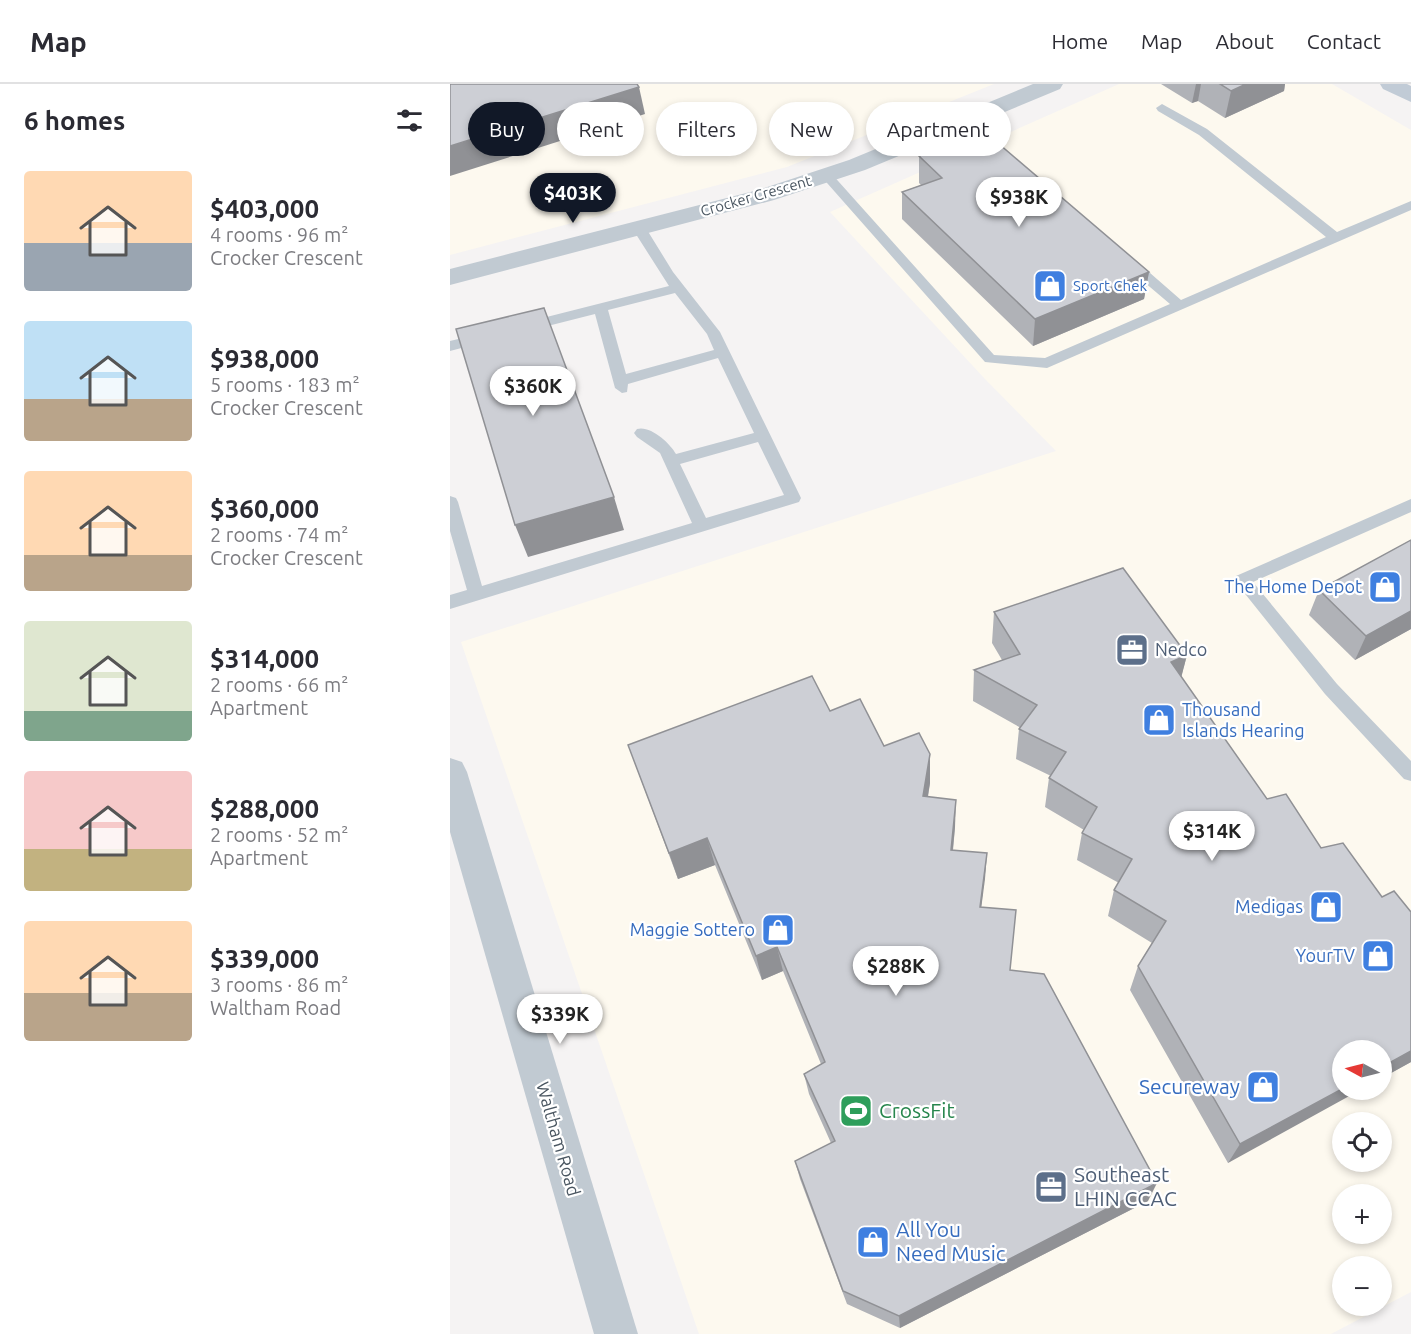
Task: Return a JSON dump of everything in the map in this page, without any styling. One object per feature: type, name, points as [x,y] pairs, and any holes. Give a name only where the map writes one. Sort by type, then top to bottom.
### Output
[{"type":"main road","points":[[1391,84],[1411,95]]},
{"type":"street","name":"Crocker Crescent","points":[[1003,102],[1026,90],[1052,84]]},
{"type":"street","name":"Crocker Crescent","points":[[450,277],[766,195],[826,176],[877,156]]},
{"type":"street","name":"Waltham Road","points":[[450,772],[616,1334]]},
{"type":"lane","points":[[1162,108],[1203,132],[1336,238]]},
{"type":"lane","points":[[826,176],[990,358],[1047,363],[1411,205]]},
{"type":"lane","points":[[450,602],[793,498],[713,332],[667,274],[639,228]]},
{"type":"lane","points":[[1122,256],[1180,306]]},
{"type":"lane","points":[[450,346],[678,288]]},
{"type":"lane","points":[[600,308],[621,385],[723,352]]},
{"type":"lane","points":[[642,433],[666,450],[702,526]]},
{"type":"lane","points":[[671,461],[764,435]]},
{"type":"lane","points":[[450,502],[476,594]]},
{"type":"lane","points":[[1411,505],[1242,580],[1331,688],[1411,773]]},
{"type":"shaded area","points":[[450,84],[994,84],[949,102],[866,102],[866,135],[854,140],[854,102],[769,102],[769,156],[814,156],[787,167],[450,255]]},
{"type":"shaded area","points":[[1119,84],[1332,84],[1411,130],[1411,1292],[1392,1302],[1392,1256],[1332,1256],[1332,1316],[1365,1316],[1331,1334],[699,1334],[461,642],[1056,451],[985,379],[830,212],[956,156],[1011,156],[1011,132]]},
{"type":"building","points":[[450,84],[637,84],[639,87],[591,102],[557,102],[557,113],[545,116],[545,102],[468,102],[468,140],[450,146]]},
{"type":"building","points":[[1220,84],[1246,84],[1231,91]]},
{"type":"building","points":[[1011,154],[1149,272],[1035,319],[902,192],[942,178],[919,156],[1011,156]]},
{"type":"building","points":[[544,308],[614,497],[515,525],[456,329]]},
{"type":"building","points":[[1411,540],[1411,611],[1366,636],[1319,590]]},
{"type":"building","points":[[1123,568],[1187,655],[1171,662],[1267,799],[1286,794],[1321,848],[1343,843],[1382,897],[1394,891],[1411,912],[1411,1051],[1392,1061],[1392,1040],[1332,1040],[1332,1094],[1240,1144],[1138,966],[1166,921],[1114,890],[1132,859],[1082,833],[1097,807],[1049,778],[1066,752],[1019,729],[1037,705],[974,670],[1020,654],[994,612]]},
{"type":"building","points":[[812,676],[830,711],[860,699],[884,746],[919,733],[930,754],[923,796],[956,800],[951,850],[987,853],[980,907],[1016,910],[1010,970],[1044,974],[1157,1183],[899,1316],[843,1291],[795,1161],[835,1141],[804,1074],[825,1062],[777,947],[756,956],[707,838],[669,853],[628,745]]},
{"type":"place","name":"Sport Chek","points":[[1050,286]]},
{"type":"place","name":"The Home Depot","points":[[1385,587]]},
{"type":"place","name":"Nedco","points":[[1132,650]]},
{"type":"place","name":"Thousand Islands Hearing","points":[[1159,720]]},
{"type":"place","name":"Medigas","points":[[1326,907]]},
{"type":"place","name":"Maggie Sottero","points":[[778,930]]},
{"type":"place","name":"YourTV","points":[[1378,956]]},
{"type":"place","name":"Secureway","points":[[1263,1087]]},
{"type":"place","name":"CrossFit","points":[[856,1111]]},
{"type":"place","name":"Southeast LHIN CCAC","points":[[1051,1187]]},
{"type":"place","name":"All You Need Music","points":[[873,1242]]}]
